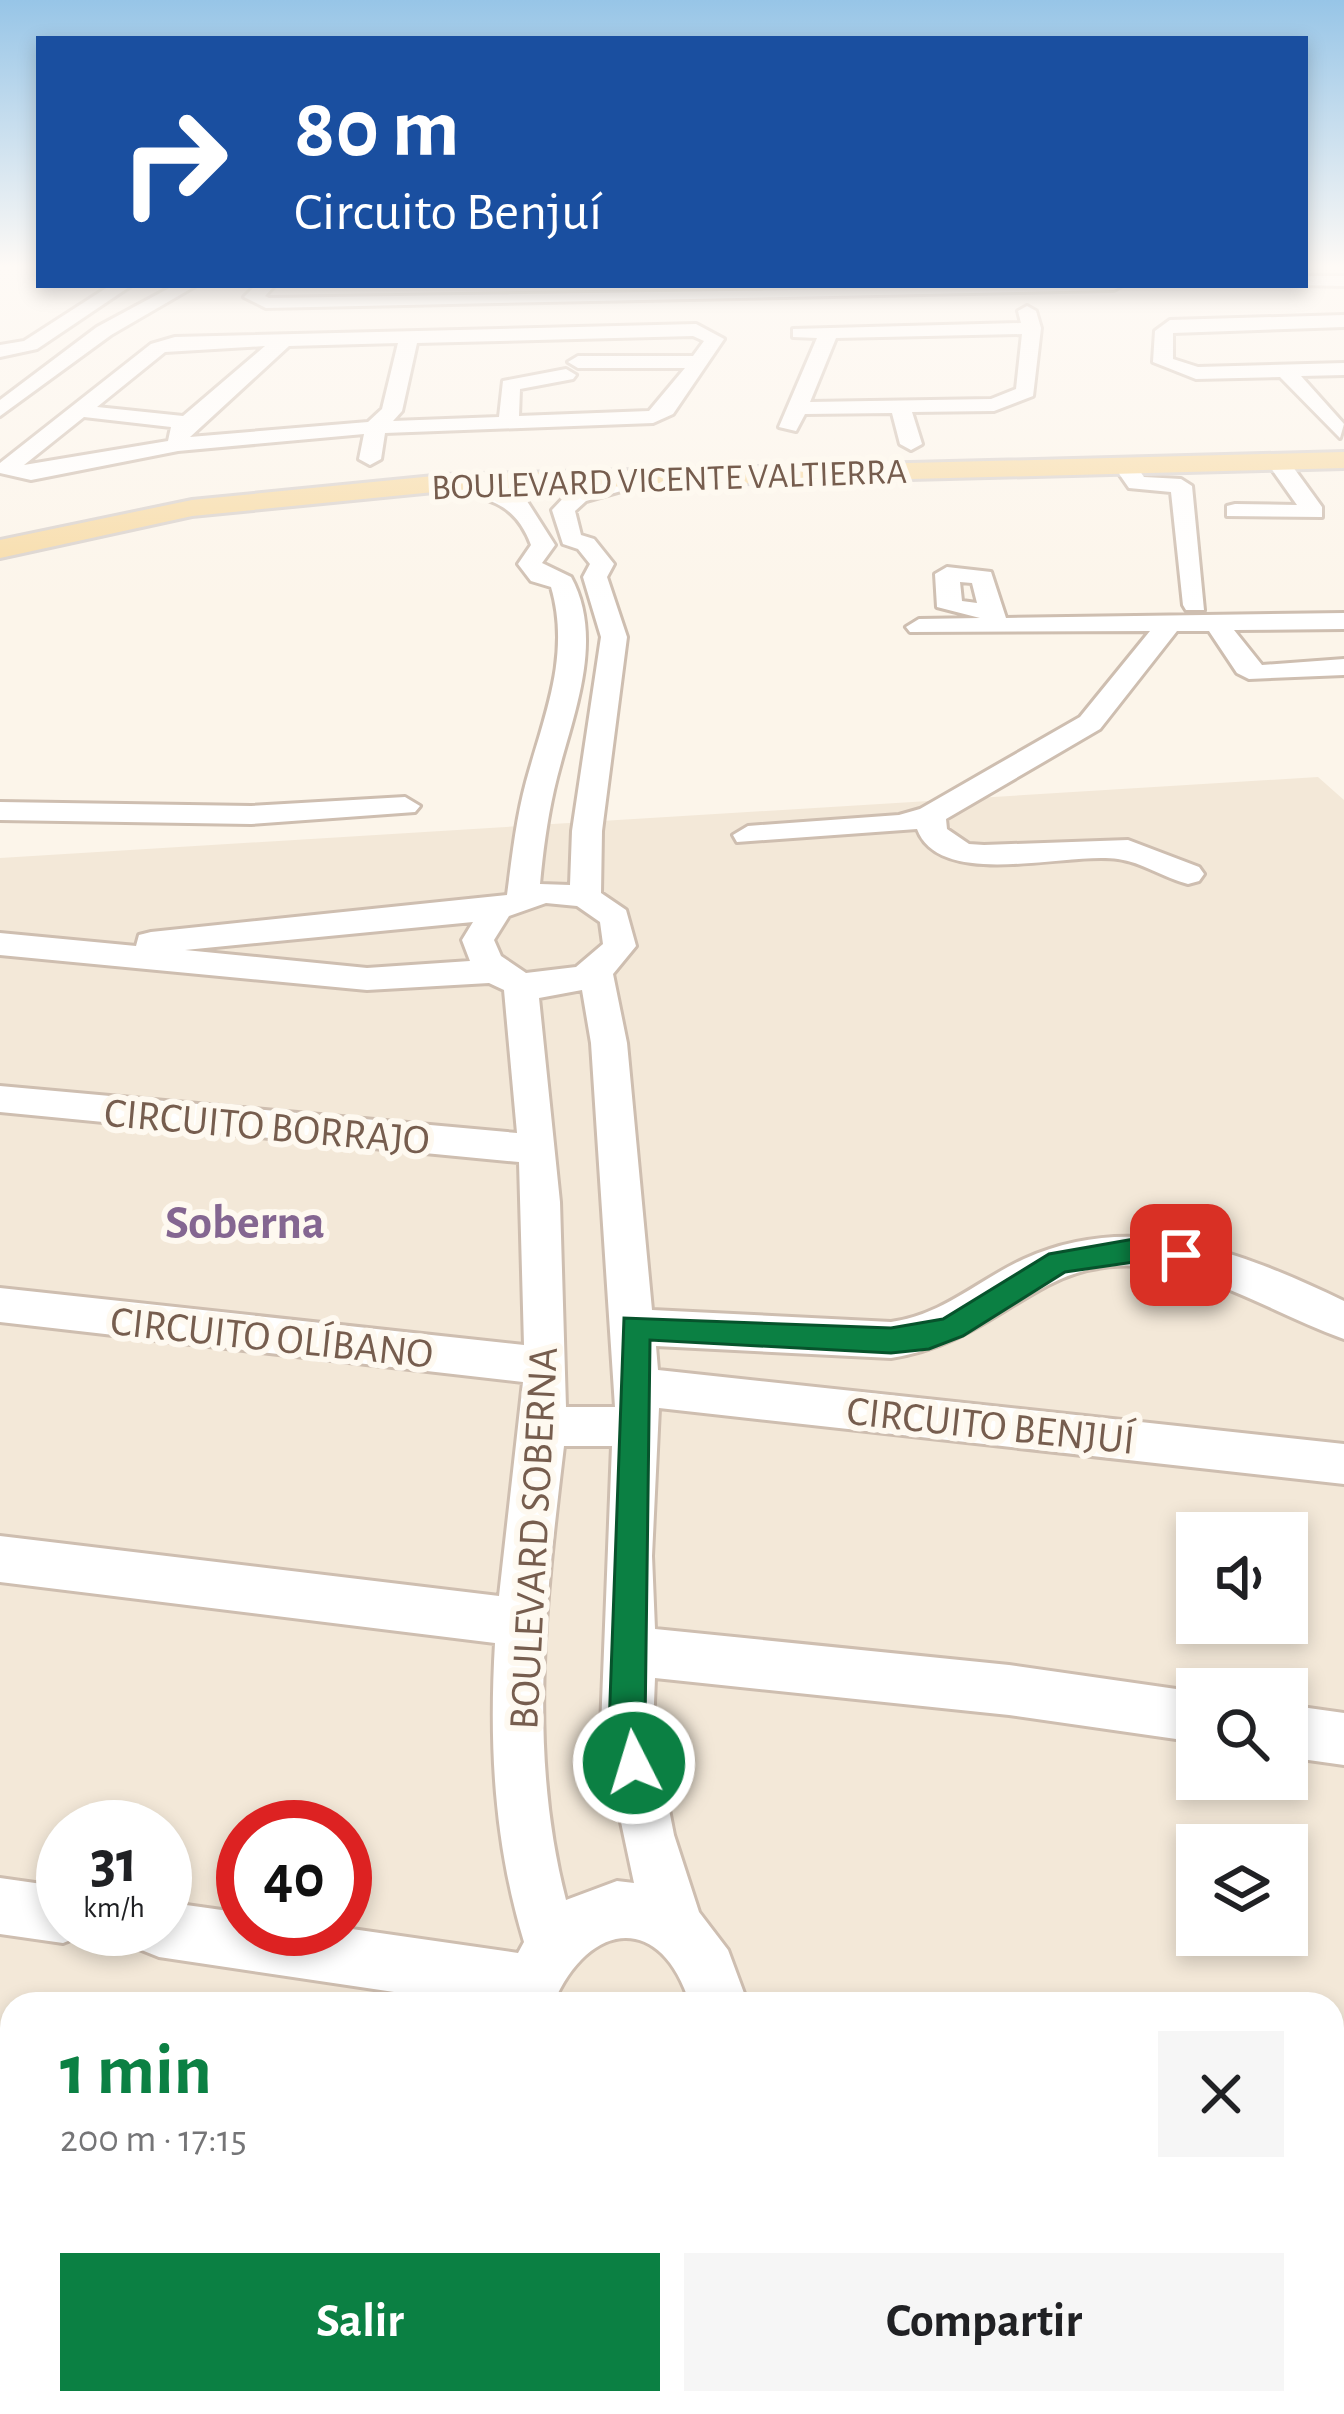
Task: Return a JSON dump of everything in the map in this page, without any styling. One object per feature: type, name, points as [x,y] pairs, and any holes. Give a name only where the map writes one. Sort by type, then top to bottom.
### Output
[{"type":"main road","name":"BOULEVARD VICENTE VALTIERRA","points":[[359,460],[401,437],[923,426],[1188,436]]},
{"type":"main road","name":"BOULEVARD VICENTE VALTIERRA","points":[[0,549],[258,498],[444,483],[1277,461],[1343,432]]},
{"type":"main road","points":[[1299,433],[1343,432]]},
{"type":"main road","points":[[81,503],[230,475]]},
{"type":"street","points":[[0,410],[39,381]]},
{"type":"street","points":[[120,381],[16,458],[9,470],[31,473],[178,445],[401,437],[518,418],[653,417],[670,405],[685,381]]},
{"type":"street","points":[[178,445],[177,434],[239,381]]},
{"type":"street","points":[[401,437],[406,381]]},
{"type":"street","points":[[518,418],[510,385],[526,381]]},
{"type":"street","points":[[518,418],[558,381]]},
{"type":"street","points":[[788,428],[810,381]]},
{"type":"street","points":[[923,426],[1018,399],[1026,392],[1026,381]]},
{"type":"street","points":[[1295,381],[1343,432]]},
{"type":"street","points":[[1315,381],[1343,432]]},
{"type":"street","points":[[232,387],[263,388]]},
{"type":"street","points":[[799,408],[901,408],[923,426]]},
{"type":"street","points":[[901,408],[923,426]]},
{"type":"street","points":[[82,411],[188,423]]},
{"type":"street","points":[[1235,511],[1314,512],[1277,461]]},
{"type":"street","points":[[1124,465],[1137,483],[1181,486],[1195,604]]},
{"type":"street","points":[[585,897],[587,831],[614,665],[614,637],[595,577],[602,564],[598,555],[571,539],[562,519],[570,502],[648,476]]},
{"type":"street","points":[[444,483],[517,500],[534,517],[543,545]]},
{"type":"street","points":[[571,539],[543,545],[530,563],[540,576],[562,582],[595,577]]},
{"type":"street","points":[[507,977],[482,956],[478,940],[511,903],[572,667],[569,599],[562,582]]},
{"type":"street","points":[[919,627],[992,620],[1168,626],[1344,621]]},
{"type":"street","points":[[1217,624],[1246,667],[1258,673],[1344,668]]},
{"type":"street","points":[[748,835],[901,824],[931,815],[1090,723],[1168,626]]},
{"type":"street","points":[[0,836],[11,810],[251,815],[405,806]]},
{"type":"street","points":[[931,815],[932,833],[961,852],[1128,850],[1188,874]]},
{"type":"street","points":[[0,944],[105,950],[367,979],[507,977],[573,983],[596,973],[620,946],[621,931],[615,917],[585,897],[105,950]]},
{"type":"street","points":[[596,973],[609,1043],[634,1327],[637,1407],[628,1556],[632,1651],[627,1728],[647,1834],[674,1922]]},
{"type":"street","name":"BOULEVARD SOBERNA","points":[[507,977],[535,1149],[543,1366],[544,1426],[520,1622],[538,1978]]},
{"type":"street","name":"CIRCUITO BORRAJO","points":[[0,1099],[535,1149]]},
{"type":"street","name":"CIRCUITO BENJUÍ","points":[[634,1327],[891,1340],[929,1336],[953,1328],[1059,1262],[1134,1251],[1216,1264],[1344,1321]]},
{"type":"street","name":"CIRCUITO OLÍBANO","points":[[0,1305],[543,1366]]},
{"type":"street","name":"CIRCUITO BENJUÍ","points":[[544,1426],[637,1407],[1344,1463]]},
{"type":"street","points":[[0,1559],[520,1622]]},
{"type":"street","points":[[632,1651],[1009,1690],[1176,1715]]},
{"type":"street","points":[[1308,1734],[1344,1739]]},
{"type":"street","points":[[0,1906],[36,1911]]},
{"type":"street","points":[[192,1933],[538,1978],[579,1922],[610,1909],[644,1910],[674,1922],[698,1946],[715,1992]]},
{"type":"shaded area","points":[[1318,777],[1344,800],[1344,1992],[0,1992],[0,858]]},
{"type":"district","name":"Soberna","points":[[245,1221]]},
{"type":"route","points":[[634,1763],[627,1728],[632,1651],[628,1556],[638,1387],[634,1327],[891,1340],[929,1336],[953,1328],[1059,1262],[1134,1251],[1181,1255]]}]
